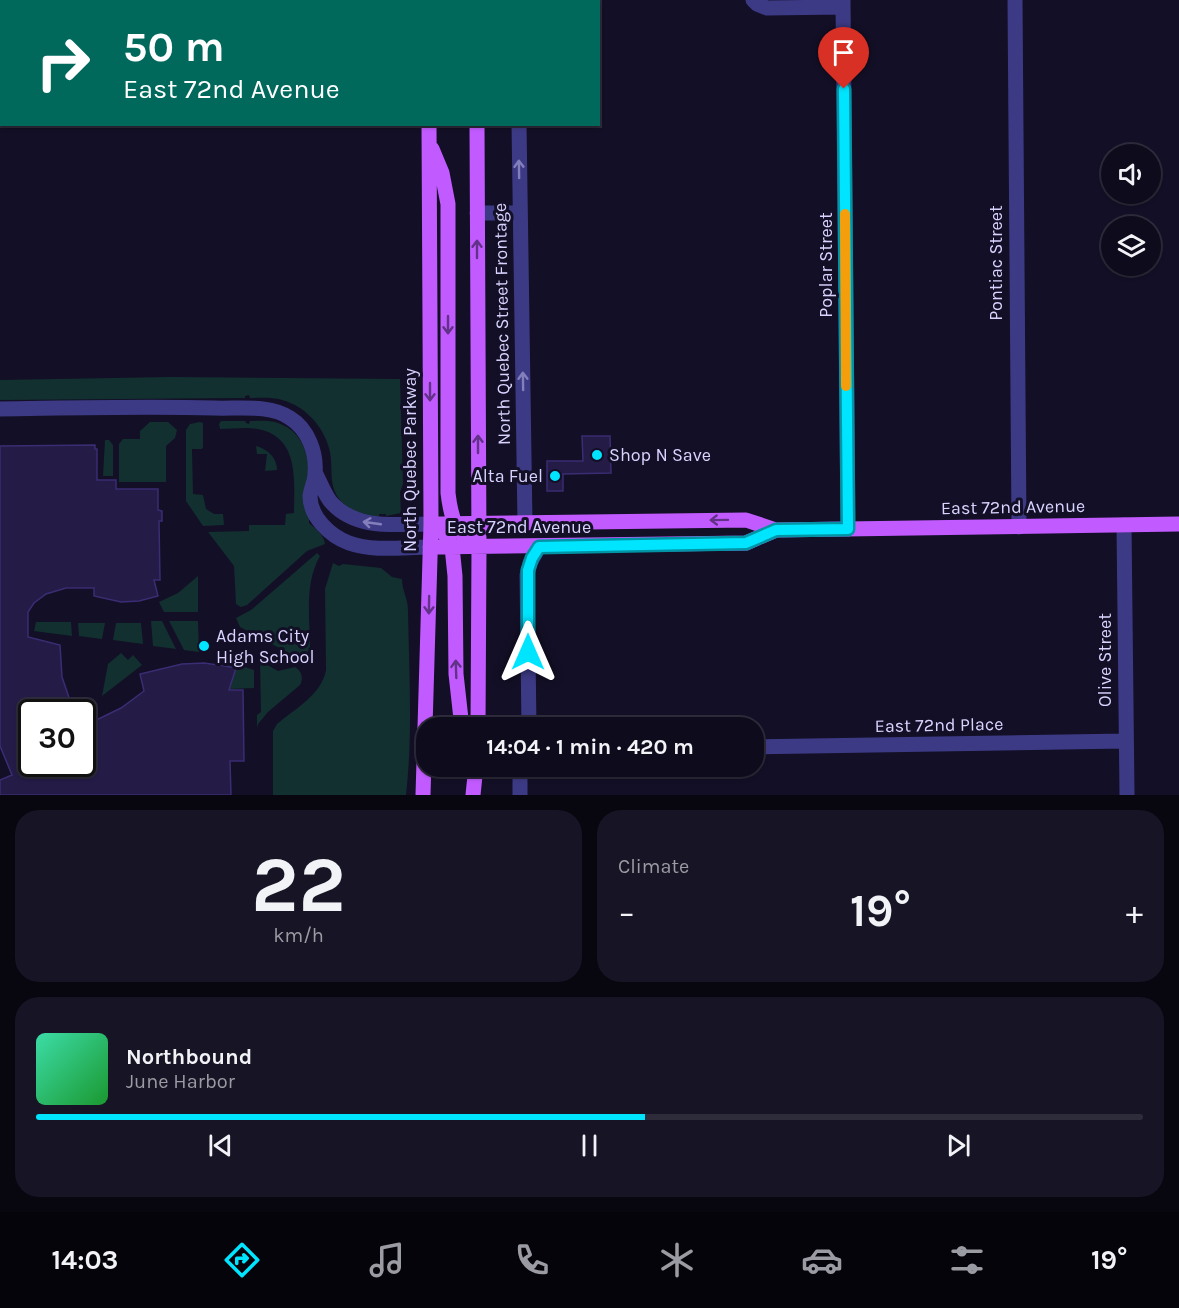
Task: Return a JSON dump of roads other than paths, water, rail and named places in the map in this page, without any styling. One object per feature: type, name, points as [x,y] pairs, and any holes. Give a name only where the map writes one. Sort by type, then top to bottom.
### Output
[{"type":"main road","name":"North Quebec Parkway","points":[[423,795],[430,547],[429,126]]},
{"type":"main road","points":[[477,126],[478,717]]},
{"type":"main road","points":[[429,144],[442,173],[448,204],[449,508],[462,536],[479,547]]},
{"type":"main road","name":"East 72nd Avenue","points":[[430,524],[746,520],[776,530],[1179,524]]},
{"type":"main road","points":[[430,524],[446,535],[452,547],[456,674],[461,717]]},
{"type":"main road","name":"East 72nd Avenue","points":[[430,547],[746,543],[776,530]]},
{"type":"street","points":[[753,0],[761,7],[767,8],[843,4]]},
{"type":"street","name":"Pontiac Street","points":[[1015,0],[1019,526]]},
{"type":"street","name":"Poplar Street","points":[[843,4],[848,529]]},
{"type":"street","name":"North Quebec Street Frontage","points":[[519,126],[525,524]]},
{"type":"street","points":[[477,213],[520,213]]},
{"type":"street","name":"East 72nd Avenue","points":[[0,409],[181,407],[270,410],[291,418],[308,436],[313,452],[315,472],[310,496],[312,509],[319,520],[337,537],[349,543],[368,547],[430,547]]},
{"type":"street","name":"East 72nd Avenue","points":[[315,472],[328,499],[344,514],[356,520],[370,523],[430,524]]},
{"type":"street","name":"Olive Street","points":[[1124,525],[1127,795]]},
{"type":"street","points":[[529,717],[527,575],[530,563],[539,547]]},
{"type":"street","name":"East 72nd Place","points":[[764,747],[1125,741]]},
{"type":"street","points":[[520,777],[520,795]]},
{"type":"place","name":"Shop N Save","points":[[597,455]]},
{"type":"place","name":"Alta Fuel","points":[[555,476]]},
{"type":"place","name":"Adams City High School","points":[[204,646]]}]
